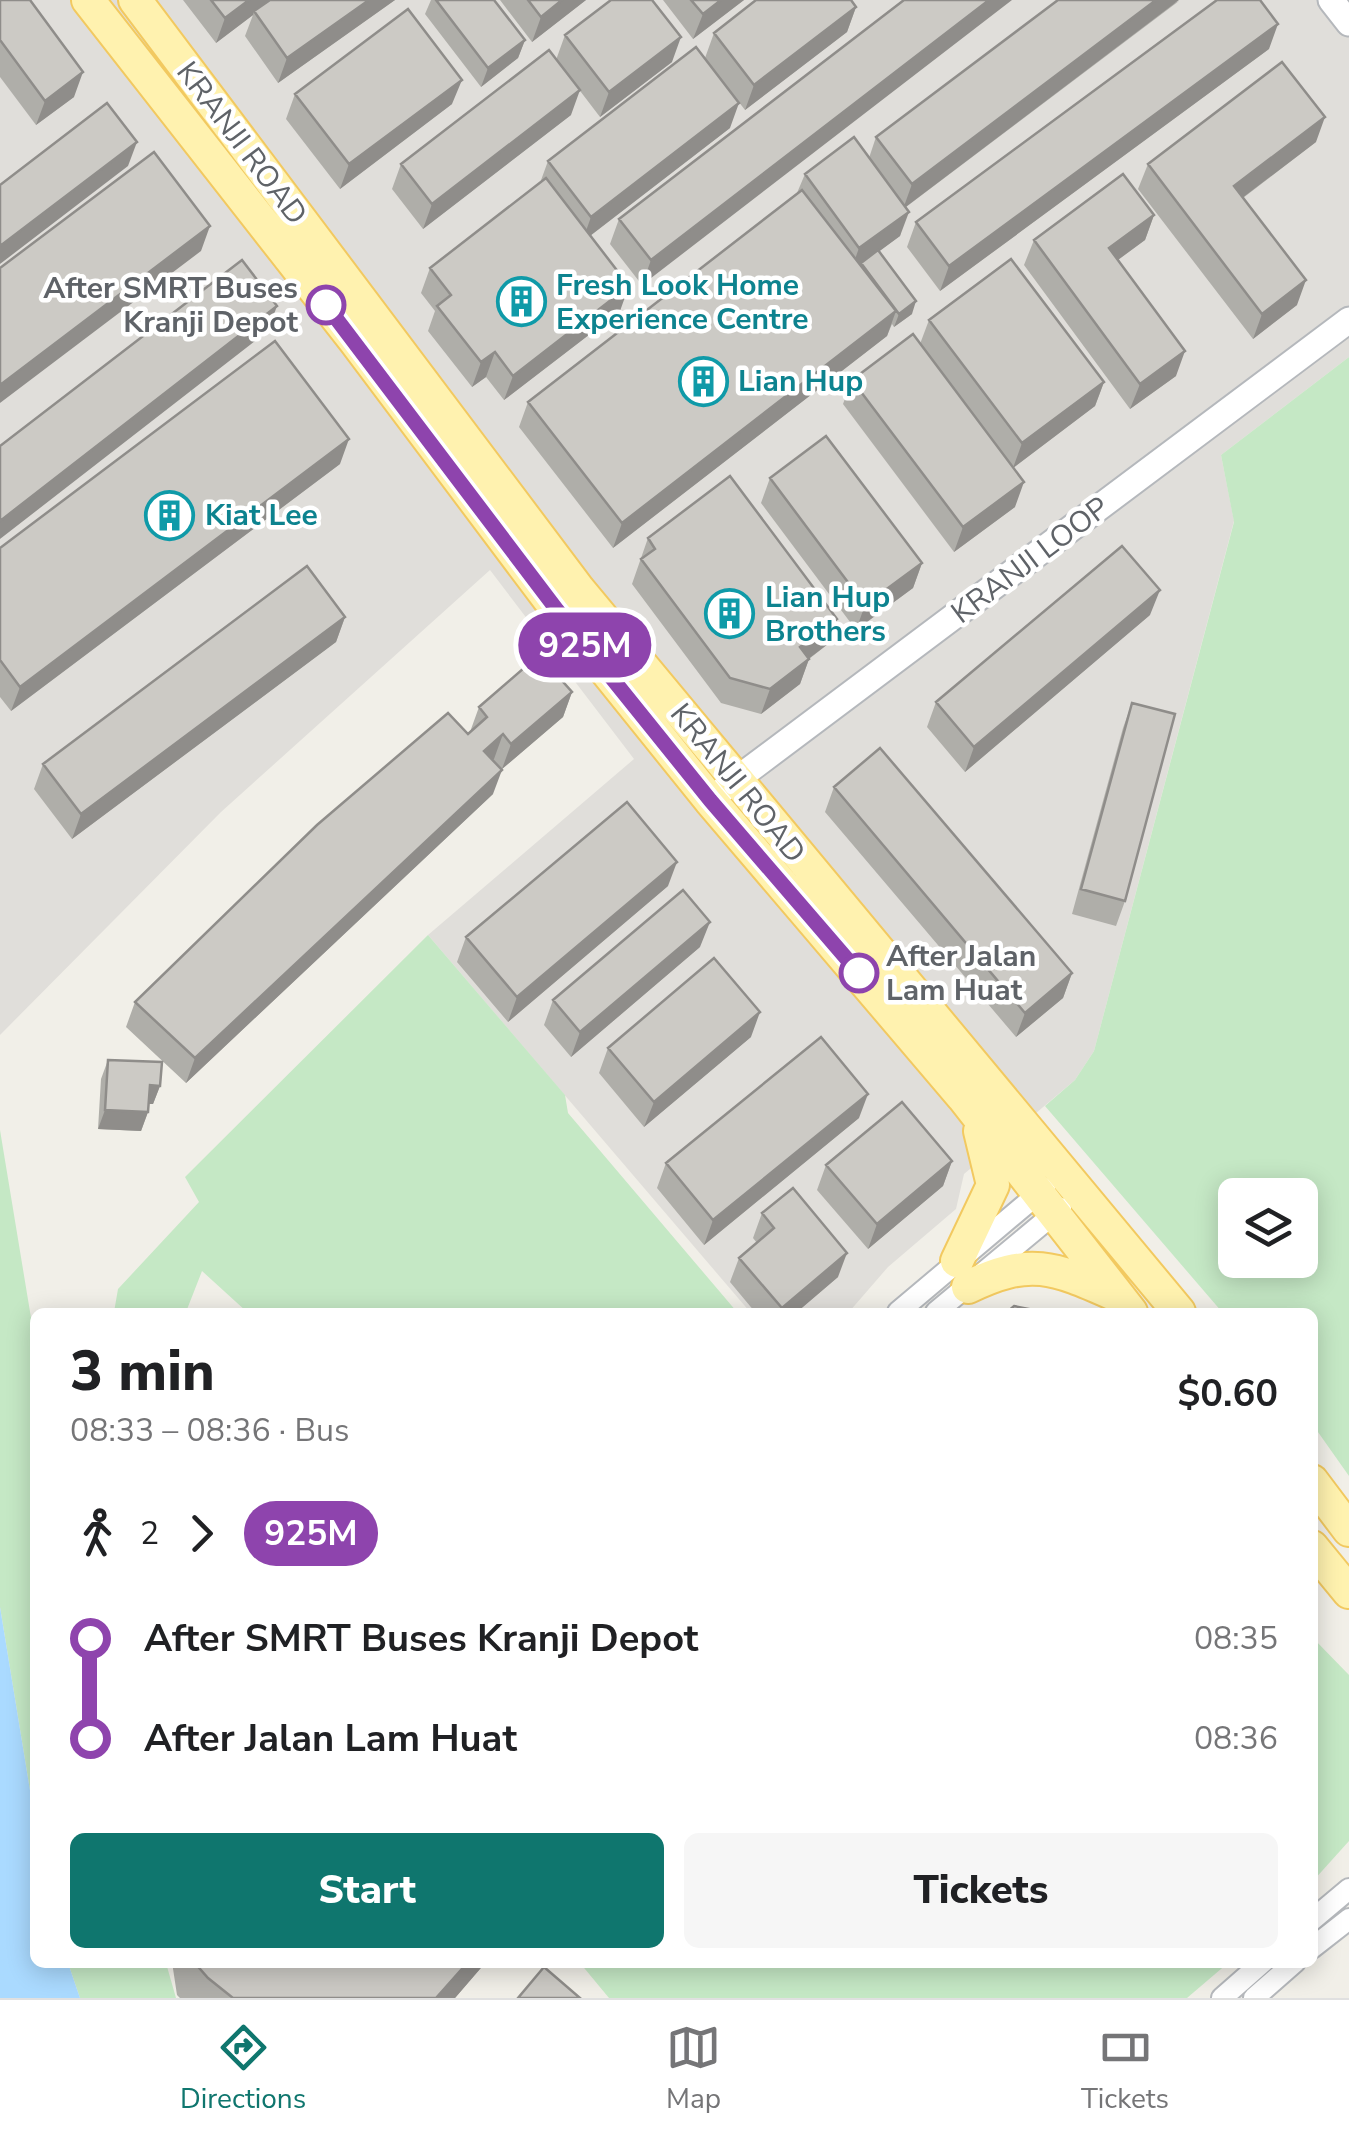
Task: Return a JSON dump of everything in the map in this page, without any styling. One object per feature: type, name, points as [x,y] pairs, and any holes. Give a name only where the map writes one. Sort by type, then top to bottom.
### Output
[{"type":"main road","name":"KRANJI ROAD","points":[[88,0],[355,341],[557,610],[722,790],[1058,1194],[1124,1304]]},
{"type":"main road","name":"KRANJI ROAD","points":[[135,0],[580,590],[722,790],[974,1112],[1175,1308]]},
{"type":"main road","points":[[974,1112],[993,1185],[963,1274],[1044,1268],[1124,1304]]},
{"type":"main road","points":[[1318,1489],[1349,1530]]},
{"type":"main road","points":[[1318,1554],[1349,1592]]},
{"type":"street","points":[[1331,0],[1349,23]]},
{"type":"street","name":"KRANJI LOOP","points":[[722,790],[1349,320]]},
{"type":"street","points":[[905,1308],[963,1274],[1058,1194]]},
{"type":"street","points":[[939,1308],[963,1274]]},
{"type":"street","points":[[1318,1915],[1349,1889]]},
{"type":"street","points":[[1318,1943],[1349,1919]]},
{"type":"street","points":[[1222,1998],[1256,1968]]},
{"type":"street","points":[[1254,1998],[1289,1968]]},
{"type":"shaded area","points":[[0,0],[1349,0],[1349,357],[1221,455],[1234,521],[1094,1051],[1075,1080],[964,1174],[956,1209],[888,1267],[852,1308],[747,1308],[428,935],[634,759],[490,570],[221,812],[0,1035]]},
{"type":"green space","points":[[1349,357],[1349,1476],[1318,1432],[1318,1308],[1219,1308],[1045,1106],[1075,1080],[1094,1051],[1234,522],[1221,455]]},
{"type":"green space","points":[[428,935],[565,1095],[568,1113],[734,1308],[243,1308],[202,1271],[188,1308],[115,1308],[118,1289],[199,1202],[185,1177]]},
{"type":"green space","points":[[0,1130],[30,1312],[30,1790],[0,1607]]},
{"type":"green space","points":[[1318,1643],[1349,1675],[1349,1841],[1318,1875]]},
{"type":"green space","points":[[70,1968],[167,1968],[176,1998],[80,1998]]},
{"type":"green space","points":[[584,1968],[1222,1968],[1187,1998],[609,1998]]},
{"type":"water","points":[[0,1607],[30,1790],[30,1968],[70,1968],[80,1998],[0,1998]]},
{"type":"building","points":[[0,0],[30,0],[83,72],[45,101],[0,40]]},
{"type":"building","points":[[211,0],[249,0],[225,18]]},
{"type":"building","points":[[270,0],[369,0],[287,58],[254,11]]},
{"type":"building","points":[[436,0],[494,0],[525,40],[488,68]]},
{"type":"building","points":[[528,0],[562,0],[541,17]]},
{"type":"building","points":[[611,0],[652,0],[681,37],[609,92],[565,35]]},
{"type":"building","points":[[691,0],[721,0],[703,14]]},
{"type":"building","points":[[756,0],[851,0],[856,7],[754,85],[714,33]]},
{"type":"building","points":[[904,0],[989,0],[651,260],[619,219]]},
{"type":"building","points":[[1058,0],[1156,0],[912,184],[876,137]]},
{"type":"building","points":[[1217,0],[1260,0],[1278,24],[949,266],[916,222]]},
{"type":"building","points":[[408,9],[462,80],[349,164],[295,94]]},
{"type":"building","points":[[696,47],[739,103],[591,217],[548,161]]},
{"type":"building","points":[[549,50],[580,90],[432,204],[401,164]]},
{"type":"building","points":[[1282,62],[1325,117],[1234,186],[1306,280],[1262,314],[1148,164]]},
{"type":"building","points":[[107,103],[137,142],[0,246],[0,185]]},
{"type":"building","points":[[854,137],[909,212],[859,248],[805,174]]},
{"type":"building","points":[[154,152],[210,226],[0,385],[0,268]]},
{"type":"building","points":[[1123,174],[1154,215],[1109,248],[1185,351],[1140,384],[1034,240]]},
{"type":"building","name":"Fresh Look Home Experience Centre","points":[[546,178],[629,286],[513,376],[495,352],[481,362],[437,306],[451,295],[430,268]]},
{"type":"building","name":"Lian Hup","points":[[802,190],[896,311],[622,523],[528,402]]},
{"type":"building","points":[[878,250],[916,301],[899,314],[861,263]]},
{"type":"building","points":[[1011,259],[1104,382],[1022,443],[929,320]]},
{"type":"building","points":[[242,260],[277,306],[0,521],[0,446]]},
{"type":"building","points":[[913,334],[1024,482],[963,527],[852,380]]},
{"type":"building","name":"Kiat Lee","points":[[275,341],[349,439],[20,687],[0,660],[0,548]]},
{"type":"building","points":[[826,436],[922,563],[865,605],[770,478]]},
{"type":"building","name":"Lian Hup Brothers","points":[[730,476],[837,619],[800,647],[809,659],[770,689],[730,678],[641,559],[655,549],[648,538]]},
{"type":"building","points":[[1122,546],[1160,590],[974,747],[936,702]]},
{"type":"building","points":[[307,566],[345,617],[81,814],[43,764]]},
{"type":"building","points":[[539,655],[572,692],[511,744],[503,734],[484,751],[502,770],[195,1058],[135,1002],[317,825],[448,713],[468,734],[487,717],[479,707]]},
{"type":"building","points":[[1132,703],[1175,714],[1125,901],[1081,889]]},
{"type":"building","points":[[880,748],[1072,973],[1025,1013],[834,787]]},
{"type":"building","points":[[627,802],[677,862],[517,997],[466,937]]},
{"type":"building","points":[[683,890],[710,922],[580,1032],[553,1000]]},
{"type":"building","points":[[714,958],[760,1012],[654,1102],[608,1048]]},
{"type":"building","points":[[821,1037],[868,1094],[713,1220],[666,1163]]},
{"type":"building","points":[[108,1060],[162,1062],[160,1086],[150,1085],[148,1112],[105,1110]]},
{"type":"building","points":[[902,1102],[952,1161],[877,1224],[826,1165]]},
{"type":"building","points":[[793,1188],[847,1253],[782,1308],[739,1258],[774,1228],[762,1213]]},
{"type":"building","points":[[199,1968],[463,1968],[436,1998],[233,1998]]},
{"type":"building","points":[[545,1968],[580,1998],[518,1998]]},
{"type":"bus line","name":"925M","points":[[326,305],[557,610],[710,800],[859,973]]},
{"type":"place","name":"Fresh Look Home Experience Centre","points":[[521,302]]},
{"type":"place","name":"After SMRT Buses Kranji Depot","points":[[326,305]]},
{"type":"place","name":"Lian Hup","points":[[703,381]]},
{"type":"place","name":"Kiat Lee","points":[[170,515]]},
{"type":"place","name":"Lian Hup Brothers","points":[[730,614]]},
{"type":"place","name":"After Jalan Lam Huat","points":[[859,973]]}]
